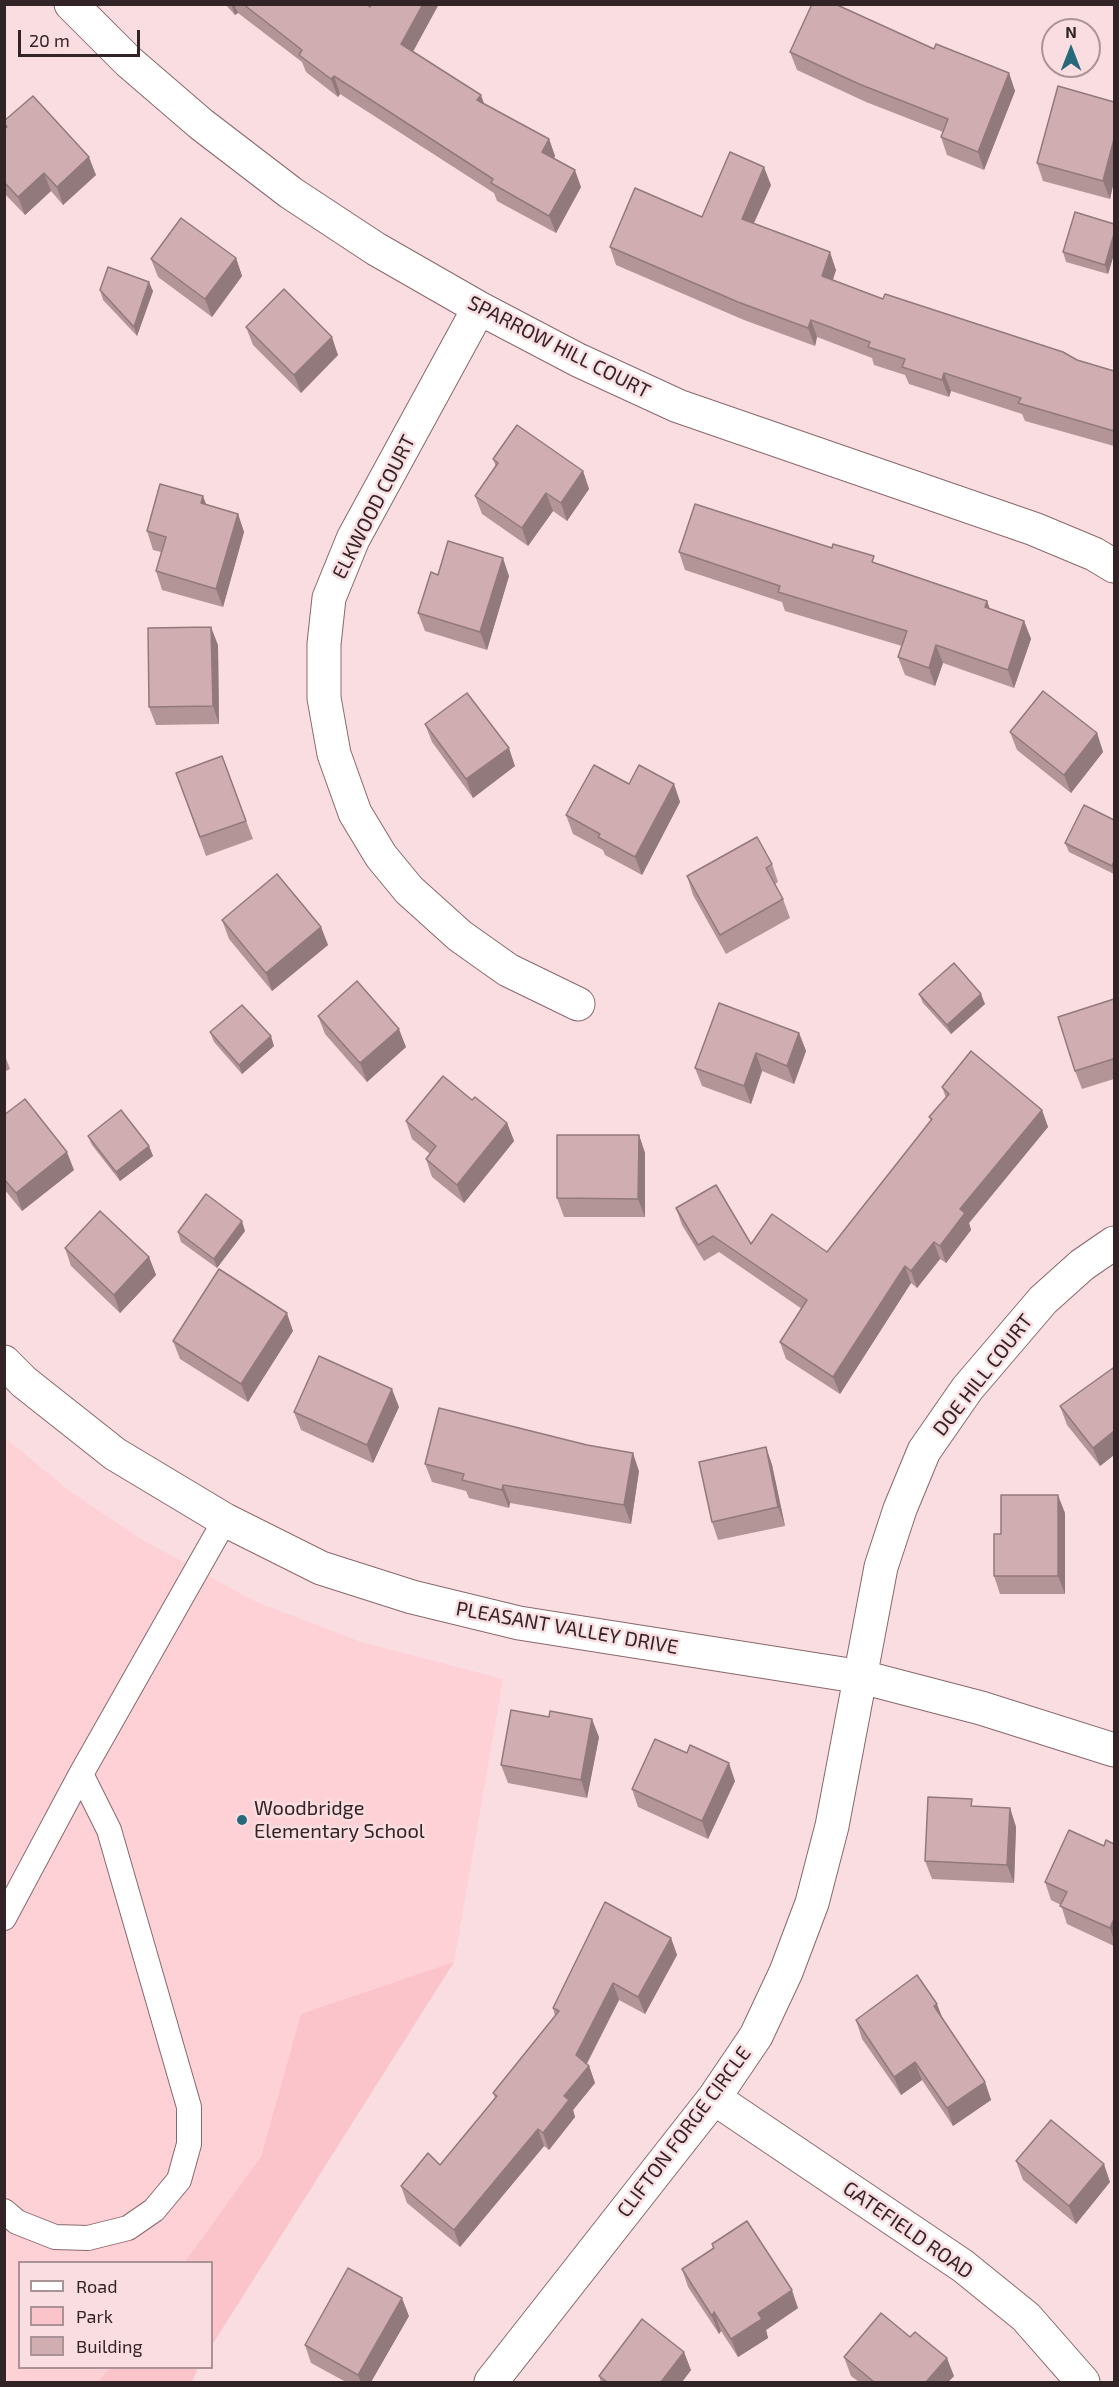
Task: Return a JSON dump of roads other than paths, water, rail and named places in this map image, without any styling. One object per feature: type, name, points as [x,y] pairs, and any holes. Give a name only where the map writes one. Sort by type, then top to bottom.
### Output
[{"type":"street","name":"SPARROW HILL COURT","points":[[71,4],[129,62],[201,124],[291,193],[376,249],[479,308],[578,360],[678,406],[1034,529],[1094,554],[1114,566]]},
{"type":"street","name":"ELKWOOD COURT","points":[[479,308],[353,539],[329,598],[325,633],[324,698],[334,754],[355,813],[381,856],[409,891],[460,936],[508,970],[578,1004]]},
{"type":"street","name":"DOE HILL COURT","points":[[862,1677],[881,1567],[900,1509],[924,1451],[968,1389],[1043,1300],[1082,1265],[1114,1243]]},
{"type":"street","name":"PLEASANT VALLEY DRIVE","points":[[4,1362],[24,1382],[115,1454],[225,1520],[321,1568],[423,1600],[519,1623],[862,1677],[981,1708],[1114,1750]]},
{"type":"street","name":"CLIFTON FORGE CIRCLE","points":[[491,2382],[714,2098],[756,2036],[786,1972],[812,1903],[832,1826],[862,1677]]},
{"type":"street","name":"GATEFIELD ROAD","points":[[714,2098],[963,2266],[1026,2317],[1083,2382]]},
{"type":"lane","points":[[4,1918],[81,1774],[225,1520]]},
{"type":"lane","points":[[4,2211],[17,2222],[55,2236],[88,2238],[128,2228],[154,2210],[179,2180],[189,2144],[189,2107],[109,1830],[81,1774]]},
{"type":"place","name":"Woodbridge Elementary School","points":[[242,1820]]}]
